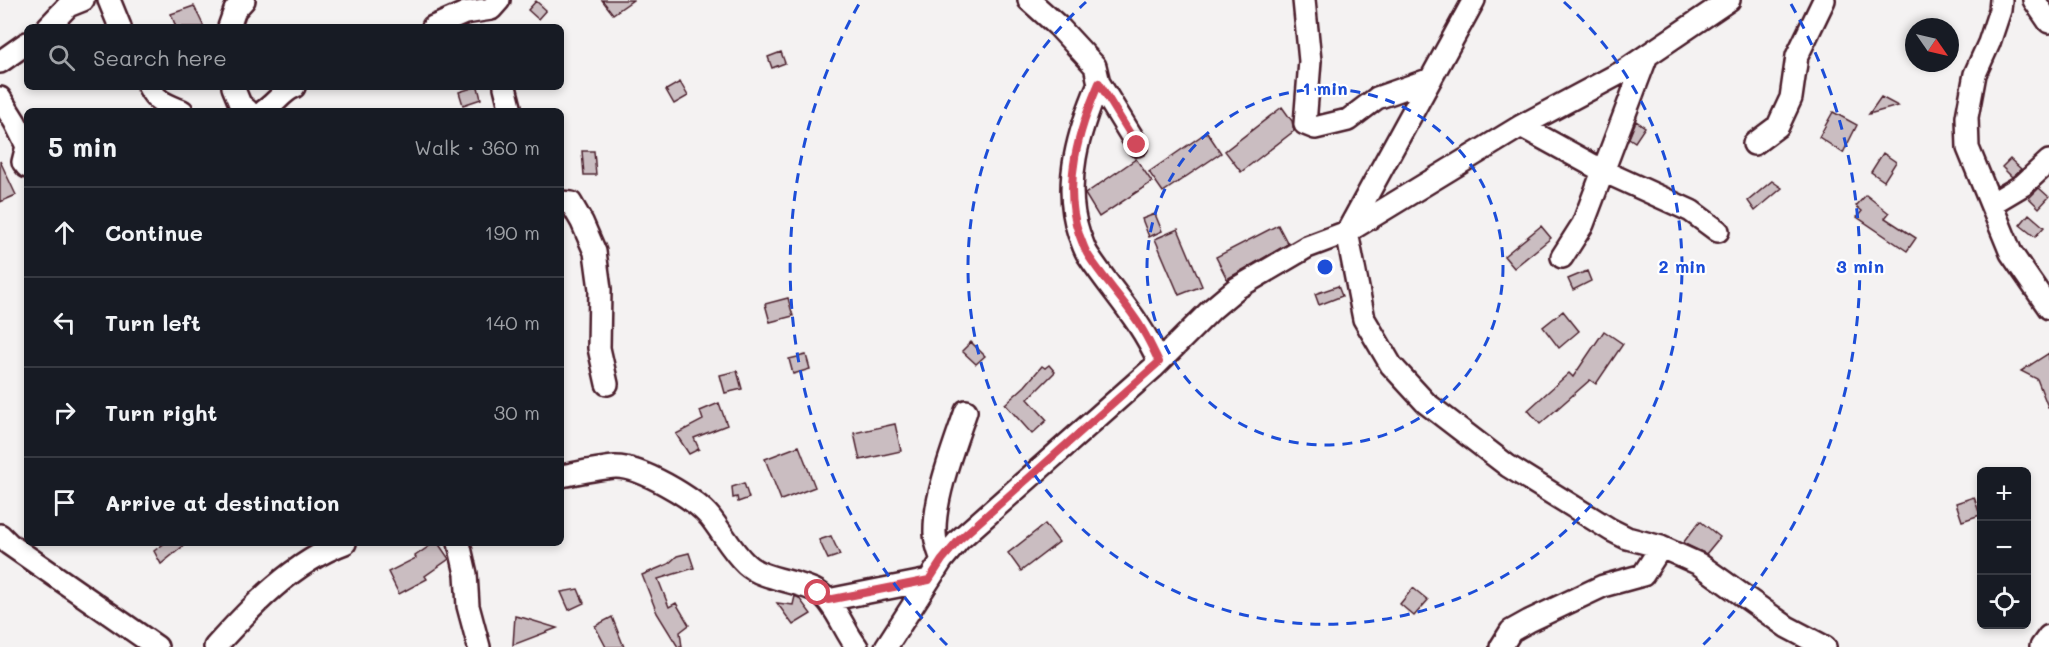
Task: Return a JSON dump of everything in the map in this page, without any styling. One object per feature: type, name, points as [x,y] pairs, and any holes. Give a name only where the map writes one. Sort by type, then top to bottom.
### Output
[{"type":"street","points":[[110,0],[119,24]]},
{"type":"street","points":[[230,24],[235,10],[244,0]]},
{"type":"street","points":[[1029,0],[1058,26],[1095,66],[1099,83],[1137,145]]},
{"type":"street","points":[[1304,0],[1310,61],[1305,124],[1315,128],[1348,120],[1377,98],[1431,79]]},
{"type":"street","points":[[1474,0],[1347,232],[1364,319],[1391,366],[1426,403],[1508,466],[1611,530],[1627,538],[1661,547],[1699,564],[1787,627],[1825,647]]},
{"type":"street","points":[[886,647],[942,560],[959,540],[1159,362],[1212,309],[1237,288],[1307,248],[1347,232],[1521,126],[1624,71],[1729,0]]},
{"type":"street","points":[[1754,144],[1778,126],[1791,98],[1797,56],[1824,0]]},
{"type":"street","points":[[2001,0],[1989,43],[1975,74],[1967,117],[1968,148],[2011,253],[2049,308]]},
{"type":"street","points":[[2034,0],[2049,22]]},
{"type":"street","points":[[51,24],[72,2]]},
{"type":"street","points":[[440,24],[465,13],[495,12]]},
{"type":"street","points":[[0,62],[24,46]]},
{"type":"street","points":[[1562,257],[1583,224],[1646,58]]},
{"type":"street","points":[[1099,83],[1079,136],[1071,202],[1086,253],[1135,317],[1159,362]]},
{"type":"street","points":[[150,90],[160,102],[175,108]]},
{"type":"street","points":[[234,90],[240,104],[245,108]]},
{"type":"street","points":[[269,108],[288,90]]},
{"type":"street","points":[[506,90],[510,108]]},
{"type":"street","points":[[0,98],[24,140]]},
{"type":"street","points":[[1521,126],[1603,171],[1691,211],[1718,231]]},
{"type":"street","points":[[1991,204],[2023,185],[2049,161]]},
{"type":"street","points":[[564,202],[571,203],[595,252],[600,288],[599,348],[607,384]]},
{"type":"street","points":[[942,560],[934,534],[939,502],[954,445],[966,411]]},
{"type":"street","points":[[564,476],[616,467],[660,481],[683,494],[708,515],[746,564],[756,570],[818,593],[828,600],[848,636],[858,647]]},
{"type":"street","points":[[0,535],[9,544],[157,647]]},
{"type":"street","points":[[215,647],[242,617],[296,570],[338,546]]},
{"type":"street","points":[[460,546],[466,574],[468,606],[479,647]]},
{"type":"street","points":[[1501,647],[1512,631],[1529,621],[1603,586],[1643,575],[1661,547]]},
{"type":"street","points":[[828,600],[929,580]]},
{"type":"street","points":[[2041,647],[2049,636]]},
{"type":"building","points":[[602,0],[633,0],[613,14]]},
{"type":"building","points":[[536,1],[546,10],[538,19],[528,10]]},
{"type":"building","points":[[194,6],[203,24],[175,24],[171,14]]},
{"type":"building","points":[[781,52],[785,63],[772,68],[768,57]]},
{"type":"building","points":[[680,82],[688,96],[674,104],[666,90]]},
{"type":"building","points":[[479,90],[481,99],[463,105],[459,92]]},
{"type":"building","points":[[1881,97],[1898,106],[1869,114]]},
{"type":"building","points":[[1282,107],[1292,121],[1294,131],[1241,172],[1225,151]]},
{"type":"building","points":[[1833,112],[1857,125],[1843,153],[1819,137]]},
{"type":"building","points":[[1636,121],[1645,127],[1635,142],[1629,138]]},
{"type":"building","points":[[1207,132],[1221,153],[1163,192],[1149,172]]},
{"type":"building","points":[[582,151],[594,151],[596,175],[584,175]]},
{"type":"building","points":[[1883,153],[1896,162],[1884,181],[1871,172]]},
{"type":"building","points":[[1136,159],[1152,182],[1099,217],[1085,194]]},
{"type":"building","points":[[2010,159],[2021,169],[2012,177],[2002,167]]},
{"type":"building","points":[[0,161],[16,195],[0,202]]},
{"type":"building","points":[[1772,181],[1782,188],[1755,211],[1748,201]]},
{"type":"building","points":[[2039,188],[2049,197],[2039,208],[2029,198]]},
{"type":"building","points":[[1866,195],[1889,213],[1885,218],[1916,238],[1907,251],[1857,217],[1862,211],[1856,206]]},
{"type":"building","points":[[1155,214],[1162,231],[1149,237],[1142,219]]},
{"type":"building","points":[[2029,214],[2044,227],[2035,237],[2020,225]]},
{"type":"building","points":[[1278,225],[1288,244],[1227,279],[1216,257]]},
{"type":"building","points":[[1541,226],[1551,238],[1514,268],[1504,256]]},
{"type":"building","points":[[1178,229],[1202,286],[1179,295],[1155,239]]},
{"type":"building","points":[[1587,271],[1591,281],[1573,290],[1568,279]]},
{"type":"building","points":[[1338,286],[1342,296],[1319,305],[1315,294]]},
{"type":"building","points":[[788,298],[793,316],[770,322],[765,304]]},
{"type":"building","points":[[1563,311],[1579,331],[1559,348],[1543,327]]},
{"type":"building","points":[[1604,331],[1623,344],[1596,384],[1590,380],[1540,424],[1528,410],[1569,373],[1573,377]]},
{"type":"building","points":[[971,342],[985,356],[976,364],[962,351]]},
{"type":"building","points":[[2049,353],[2048,407],[2037,379],[2021,371]]},
{"type":"building","points":[[806,355],[810,369],[793,374],[789,359]]},
{"type":"building","points":[[1049,365],[1055,372],[1028,399],[1047,420],[1032,434],[1005,404],[1042,366],[1045,368]]},
{"type":"building","points":[[737,371],[742,389],[725,393],[720,375]]},
{"type":"building","points":[[719,403],[727,425],[694,438],[699,449],[689,454],[676,434],[703,420],[700,411]]},
{"type":"building","points":[[895,424],[901,451],[860,460],[854,433]]},
{"type":"building","points":[[799,446],[815,487],[781,500],[765,459]]},
{"type":"building","points":[[744,483],[749,498],[738,502],[737,497],[733,498],[732,487]]},
{"type":"building","points":[[1974,497],[1977,516],[1962,521],[1956,503]]},
{"type":"building","points":[[1700,521],[1720,537],[1706,554],[1683,543]]},
{"type":"building","points":[[1045,524],[1059,542],[1021,571],[1008,553]]},
{"type":"building","points":[[831,536],[840,555],[828,559],[819,540]]},
{"type":"building","points":[[161,546],[183,546],[161,564],[154,551]]},
{"type":"building","points":[[430,546],[440,546],[449,559],[425,576],[427,579],[399,594],[388,572],[416,558],[415,556]]},
{"type":"building","points":[[689,553],[694,568],[658,579],[669,607],[676,603],[689,625],[680,632],[682,647],[678,647],[657,613],[642,575],[668,564],[677,556]]},
{"type":"building","points":[[1413,588],[1428,600],[1414,616],[1400,604]]},
{"type":"building","points":[[578,589],[584,603],[569,610],[561,592]]},
{"type":"building","points":[[795,596],[811,614],[793,625],[777,603],[793,605]]},
{"type":"building","points":[[515,616],[524,618],[557,628],[513,645]]},
{"type":"building","points":[[612,617],[624,647],[606,647],[595,626]]},
{"type":"route","points":[[818,593],[828,600],[929,580],[959,540],[1159,362],[1135,317],[1086,253],[1071,202],[1079,136],[1099,83],[1137,145]]}]
